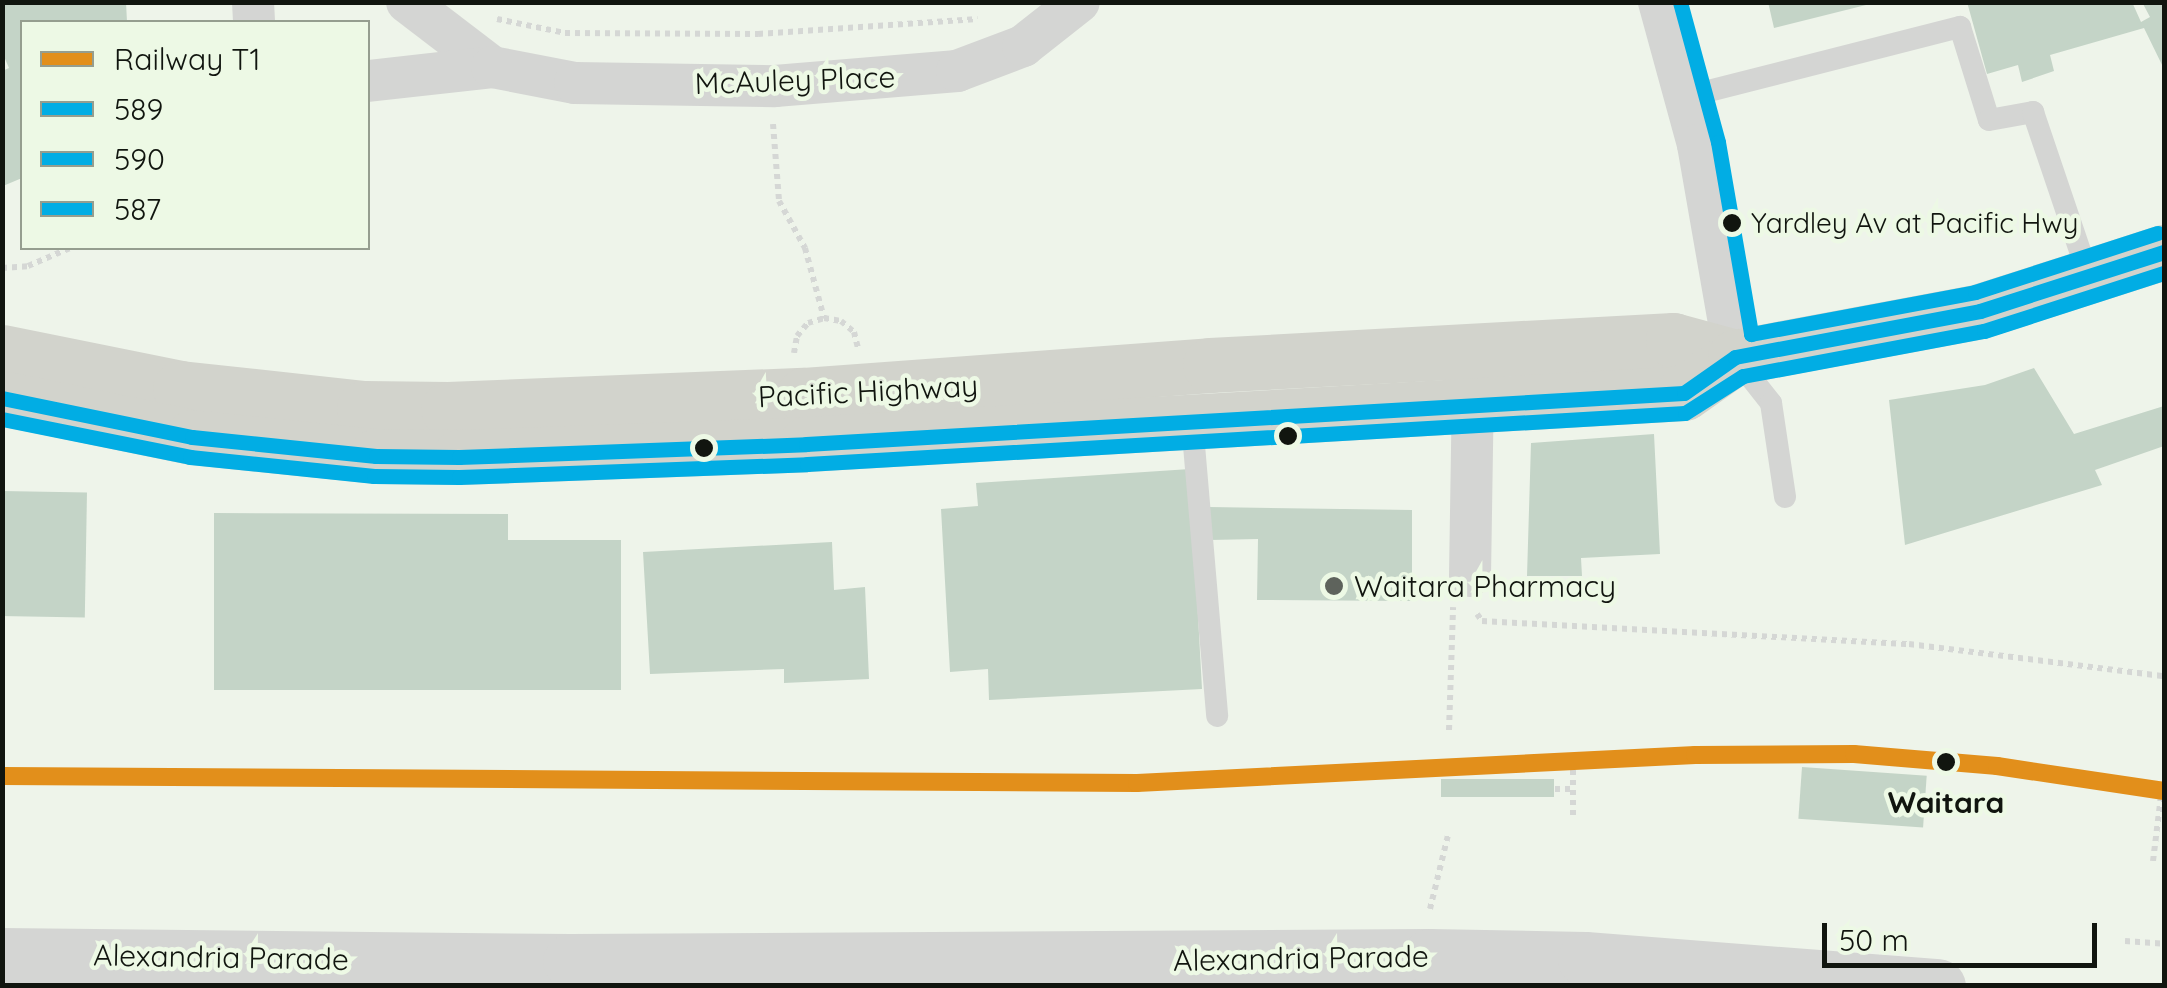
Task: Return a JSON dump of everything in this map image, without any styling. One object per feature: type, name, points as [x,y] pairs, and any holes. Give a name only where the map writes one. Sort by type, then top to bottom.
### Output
[{"type":"main road","name":"Pacific Highway","points":[[2,352],[198,390],[364,408],[448,409],[825,394],[1210,365],[1684,393],[1735,358],[1980,312],[2164,252]]},
{"type":"main road","name":"Pacific Highway","points":[[2,398],[192,437],[376,456],[590,455],[1192,422],[1473,379]]},
{"type":"street","name":"McAuley Place","points":[[406,2],[492,67]]},
{"type":"street","name":"McAuley Place","points":[[372,80],[405,61],[414,44],[406,2]]},
{"type":"street","name":"McAuley Place","points":[[372,80],[492,67],[575,83],[775,86],[957,71],[1023,46],[1079,2]]},
{"type":"street","points":[[1659,2],[1698,145],[1735,358]]},
{"type":"street","points":[[1470,576],[1468,442],[1473,379]]},
{"type":"street","name":"Alexandria Parade","points":[[2,955],[575,973],[1499,972],[1585,960],[1938,986]]},
{"type":"lane","points":[[1685,97],[1960,27],[1989,120],[2034,112],[2089,276]]},
{"type":"lane","points":[[1735,358],[1771,404],[1785,497]]},
{"type":"lane","points":[[1192,422],[1217,716]]},
{"type":"path","points":[[487,16],[519,27],[599,34],[758,34],[983,18]]},
{"type":"path","points":[[772,110],[779,201],[806,248],[824,318]]},
{"type":"path","points":[[2,268],[28,266],[65,250]]},
{"type":"path","points":[[794,353],[797,336],[808,322],[824,318],[841,321],[854,332],[858,349]]},
{"type":"path","points":[[1448,730],[1453,604],[1472,605],[1482,621],[1908,644],[2164,676]]},
{"type":"path","points":[[1573,815],[1574,770]]},
{"type":"path","points":[[1555,789],[1573,789]]},
{"type":"path","points":[[2153,861],[2161,826],[2161,796]]},
{"type":"path","points":[[1430,909],[1448,835]]},
{"type":"path","points":[[2126,940],[2164,944]]},
{"type":"building","points":[[2,2],[126,2],[127,20],[20,20],[20,179],[3,186],[2,71],[9,68],[2,52]]},
{"type":"building","points":[[1768,2],[1870,2],[1870,4],[1774,28]]},
{"type":"building","points":[[1967,2],[2132,2],[2141,22],[2150,17],[2142,2],[2164,2],[2164,69],[2144,28],[2050,55],[2054,71],[2022,82],[2018,65],[1987,74]]},
{"type":"building","points":[[2034,368],[2074,434],[2164,406],[2164,446],[2095,470],[2102,485],[1905,545],[1889,400],[1985,385]]},
{"type":"building","points":[[1654,434],[1660,554],[1581,558],[1582,576],[1527,576],[1531,443]]},
{"type":"building","points":[[1190,469],[1202,689],[989,700],[988,669],[950,672],[941,509],[978,506],[976,483]]},
{"type":"building","points":[[2,491],[87,492],[85,617],[2,616]]},
{"type":"building","points":[[1209,507],[1412,510],[1412,601],[1257,600],[1258,539],[1210,540]]},
{"type":"building","points":[[214,513],[508,514],[508,540],[621,540],[621,690],[214,690]]},
{"type":"building","points":[[832,542],[834,590],[865,587],[869,679],[784,683],[784,669],[650,674],[643,552]]},
{"type":"building","points":[[1802,767],[1927,776],[1923,828],[1798,819]]},
{"type":"building","points":[[1441,779],[1554,779],[1554,797],[1441,797]]},
{"type":"rail line","name":"T1","points":[[2,776],[1137,783],[1695,755],[1854,754],[1997,766],[2164,791]]},
{"type":"transit line","name":"587","points":[[1680,2],[1718,142],[1751,334],[1975,292],[2158,233]]},
{"type":"transit line","name":"589","points":[[2,398],[192,437],[376,456],[459,457],[806,444],[1684,393],[1735,357],[1980,311],[2164,252]]},
{"type":"transit line","name":"590","points":[[2,419],[190,457],[374,476],[459,477],[807,464],[1685,413],[1743,376],[1984,331],[2164,273]]},
{"type":"place","name":"Yardley Av at Pacific Hwy","points":[[1732,223]]},
{"type":"place","name":"Waitara Pharmacy","points":[[1334,586]]},
{"type":"place","name":"Waitara","points":[[1946,762]]}]
